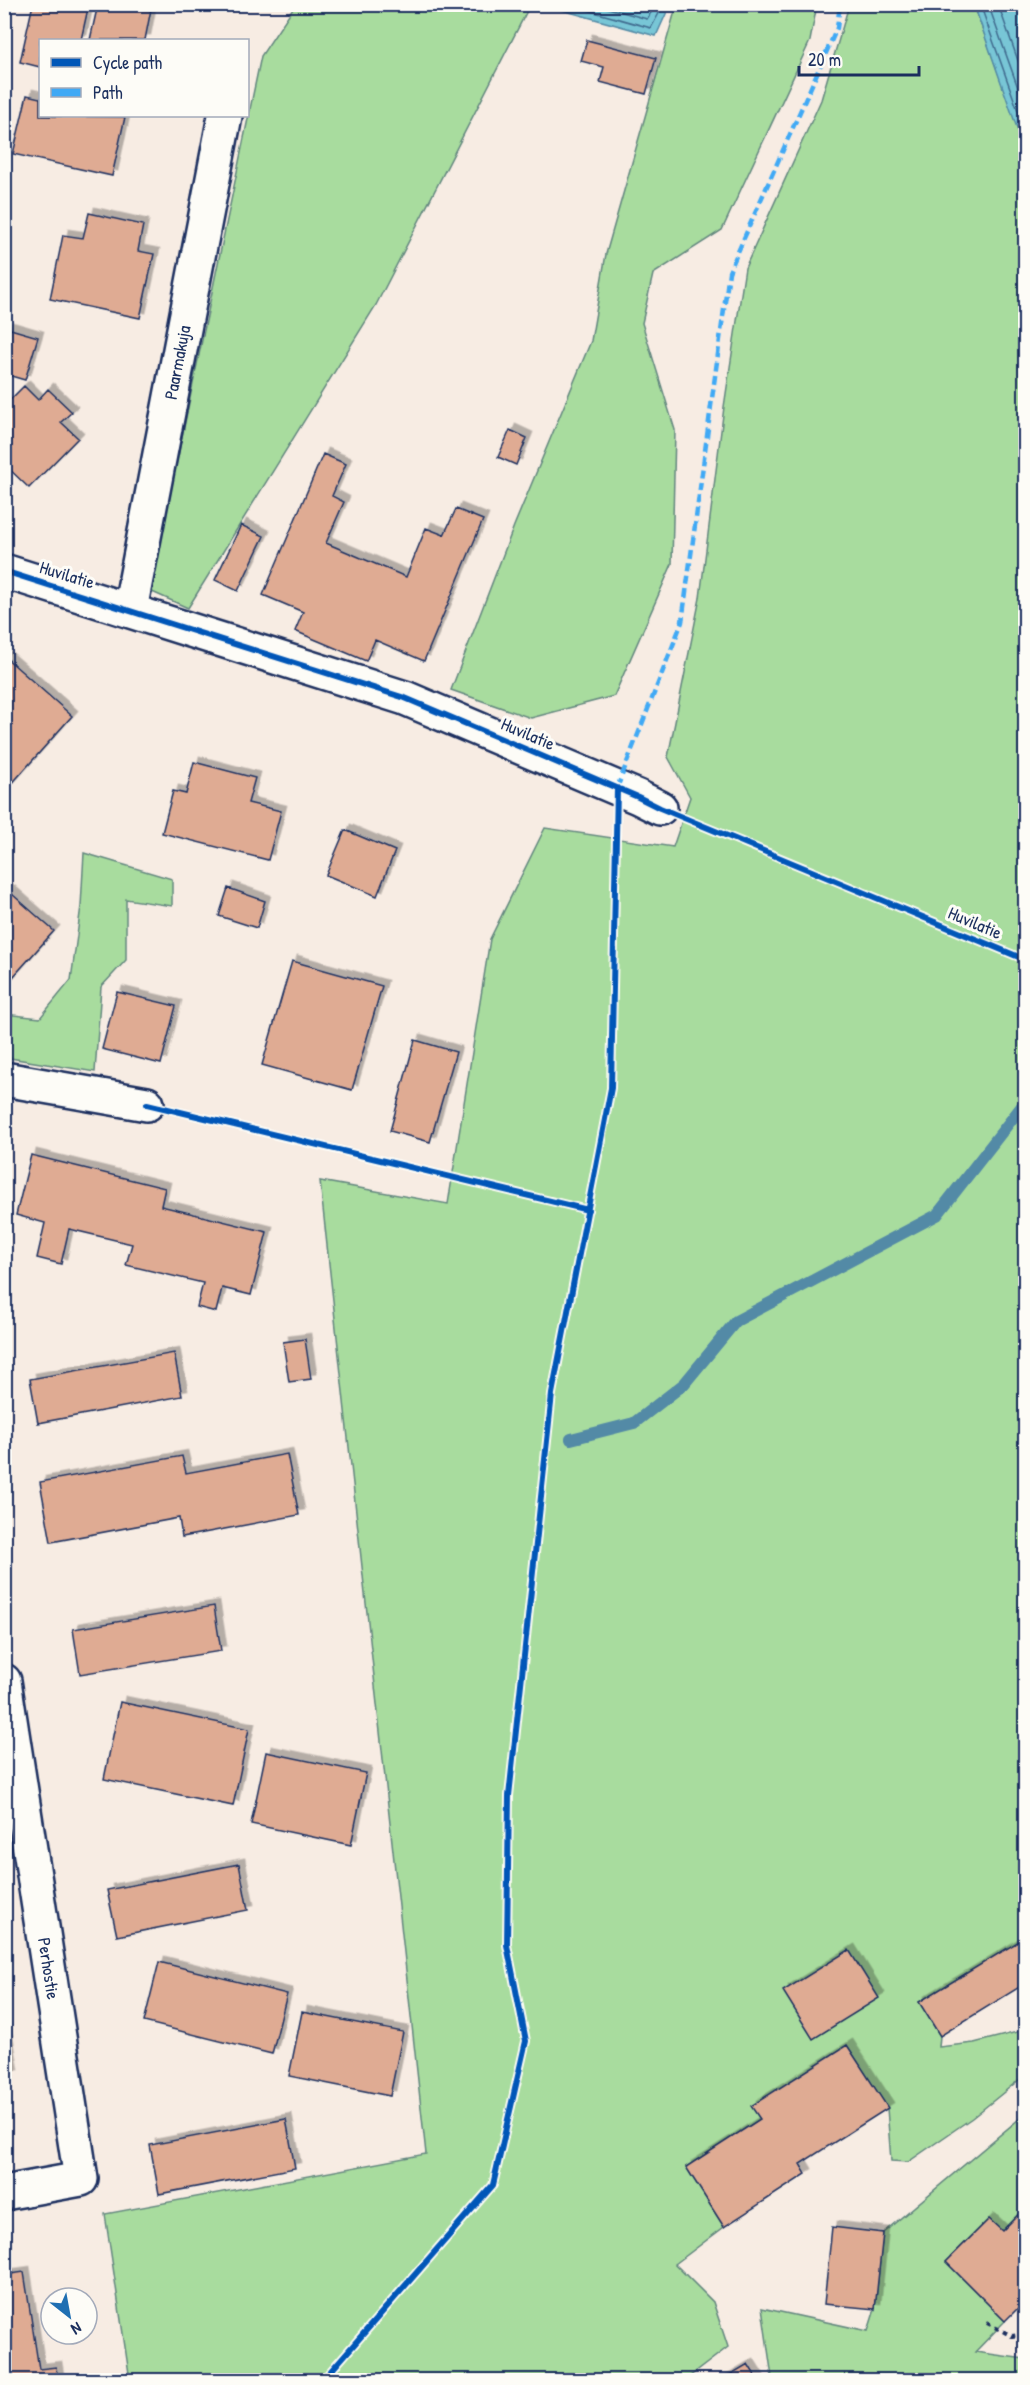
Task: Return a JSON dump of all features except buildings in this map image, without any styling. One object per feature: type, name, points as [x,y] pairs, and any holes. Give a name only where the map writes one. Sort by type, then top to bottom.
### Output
[{"type":"street","name":"Paarmakuja","points":[[130,610],[225,117]]},
{"type":"street","name":"Huvilatie","points":[[4,571],[405,698],[660,808]]},
{"type":"street","points":[[4,1079],[147,1104]]},
{"type":"street","name":"Perhostie","points":[[4,1681],[81,2179],[4,2193]]},
{"type":"path","points":[[987,2323],[1012,2336],[1026,2334]]},
{"type":"green space","points":[[677,4],[817,5],[810,41],[722,230],[653,274],[642,323],[675,430],[672,564],[614,696],[531,718],[451,690],[514,526],[591,341],[606,254]]},
{"type":"green space","points":[[295,5],[530,5],[376,305],[188,608],[150,591],[261,56]]},
{"type":"green space","points":[[849,5],[974,5],[1026,151],[1026,1937],[919,2002],[940,2036],[939,2047],[974,2043],[1025,2030],[1025,2075],[972,2118],[908,2162],[891,2161],[887,2108],[847,2045],[752,2106],[760,2119],[686,2167],[724,2227],[675,2264],[713,2302],[728,2347],[685,2380],[130,2380],[105,2214],[426,2154],[320,1181],[448,1204],[490,939],[545,828],[673,847],[690,797],[668,757],[700,598],[724,407],[745,268],[821,100]]},
{"type":"green space","points":[[84,853],[172,879],[172,906],[126,899],[126,960],[101,987],[95,1072],[4,1057],[5,1014],[40,1018],[71,980],[81,906]]},
{"type":"green space","points":[[1025,2114],[1025,2207],[1002,2231],[989,2219],[946,2262],[1005,2321],[975,2352],[1025,2359],[1025,2380],[779,2380],[772,2377],[762,2308],[868,2331],[875,2309],[883,2233]]},
{"type":"water","points":[[544,5],[670,5],[656,36]]},
{"type":"water","points":[[974,5],[1025,5],[1025,151]]},
{"type":"waterway","points":[[571,1439],[634,1423],[684,1384],[736,1321],[937,1215],[1026,1101]]},
{"type":"marked path","points":[[617,788],[682,622],[729,272],[837,28],[840,4]]},
{"type":"cycle path","points":[[4,571],[405,698],[660,808],[1026,960]]},
{"type":"cycle path","points":[[323,2380],[493,2185],[526,2041],[507,1945],[509,1796],[552,1394],[611,1088],[617,788]]},
{"type":"cycle path","points":[[147,1104],[588,1210]]}]
